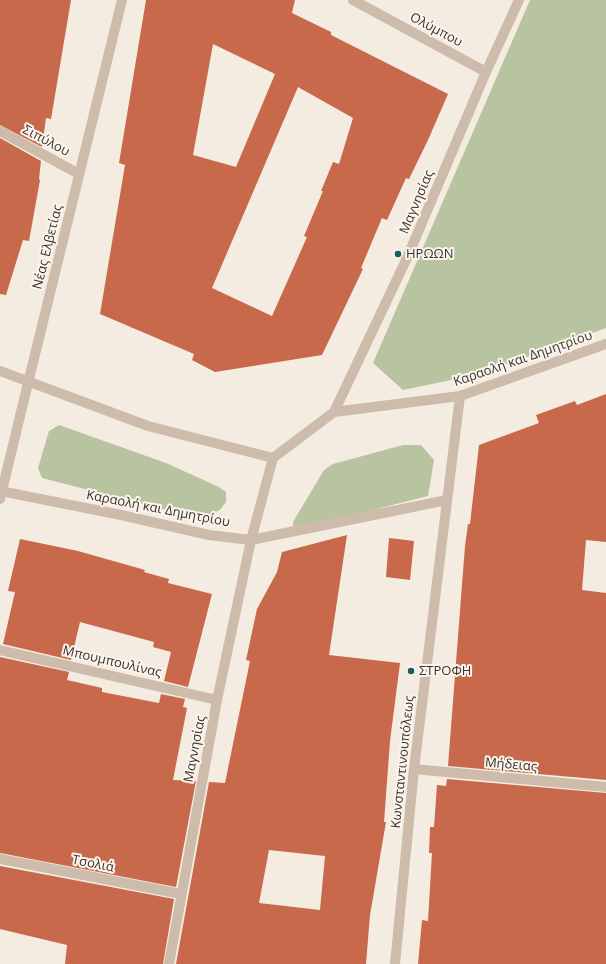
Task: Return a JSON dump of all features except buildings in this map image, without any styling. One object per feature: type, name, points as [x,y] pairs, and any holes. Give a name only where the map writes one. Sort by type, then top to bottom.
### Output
[{"type":"street","name":"Νέας Ελβετίας","points":[[1,494],[122,0]]},
{"type":"street","name":"Ολύμπου","points":[[353,0],[486,72]]},
{"type":"street","name":"Μαγνησίας","points":[[334,412],[407,258],[486,72],[519,0]]},
{"type":"street","name":"Σιπύλου","points":[[0,131],[79,174]]},
{"type":"street","name":"Καραολή και Δημητρίου","points":[[273,458],[334,412],[460,396],[606,344]]},
{"type":"street","points":[[0,371],[28,383],[148,426],[273,458],[251,540]]},
{"type":"street","name":"Κωνσταντινουπόλεως","points":[[395,964],[414,769],[460,396]]},
{"type":"street","name":"Καραολή και Δημητρίου","points":[[1,494],[121,515],[209,535],[251,540],[447,500]]},
{"type":"street","name":"Μαγνησίας","points":[[169,964],[217,700],[251,540]]},
{"type":"street","name":"Μπουμπουλίνας","points":[[0,650],[217,700]]},
{"type":"street","name":"Μήδειας","points":[[414,769],[606,787]]},
{"type":"street","name":"Τσολιά","points":[[0,859],[181,894]]},
{"type":"green space","points":[[530,0],[606,0],[606,328],[480,374],[403,390],[373,363]]},
{"type":"green space","points":[[59,425],[166,463],[219,487],[226,492],[226,502],[220,510],[207,516],[170,511],[42,478],[38,468],[49,431]]},
{"type":"green space","points":[[403,445],[421,445],[434,460],[428,496],[293,530],[293,522],[324,470],[333,464]]},
{"type":"place","name":"ΗΡΩΩΝ","points":[[398,254]]},
{"type":"place","name":"ΣΤΡΟΦΗ","points":[[411,671]]}]
